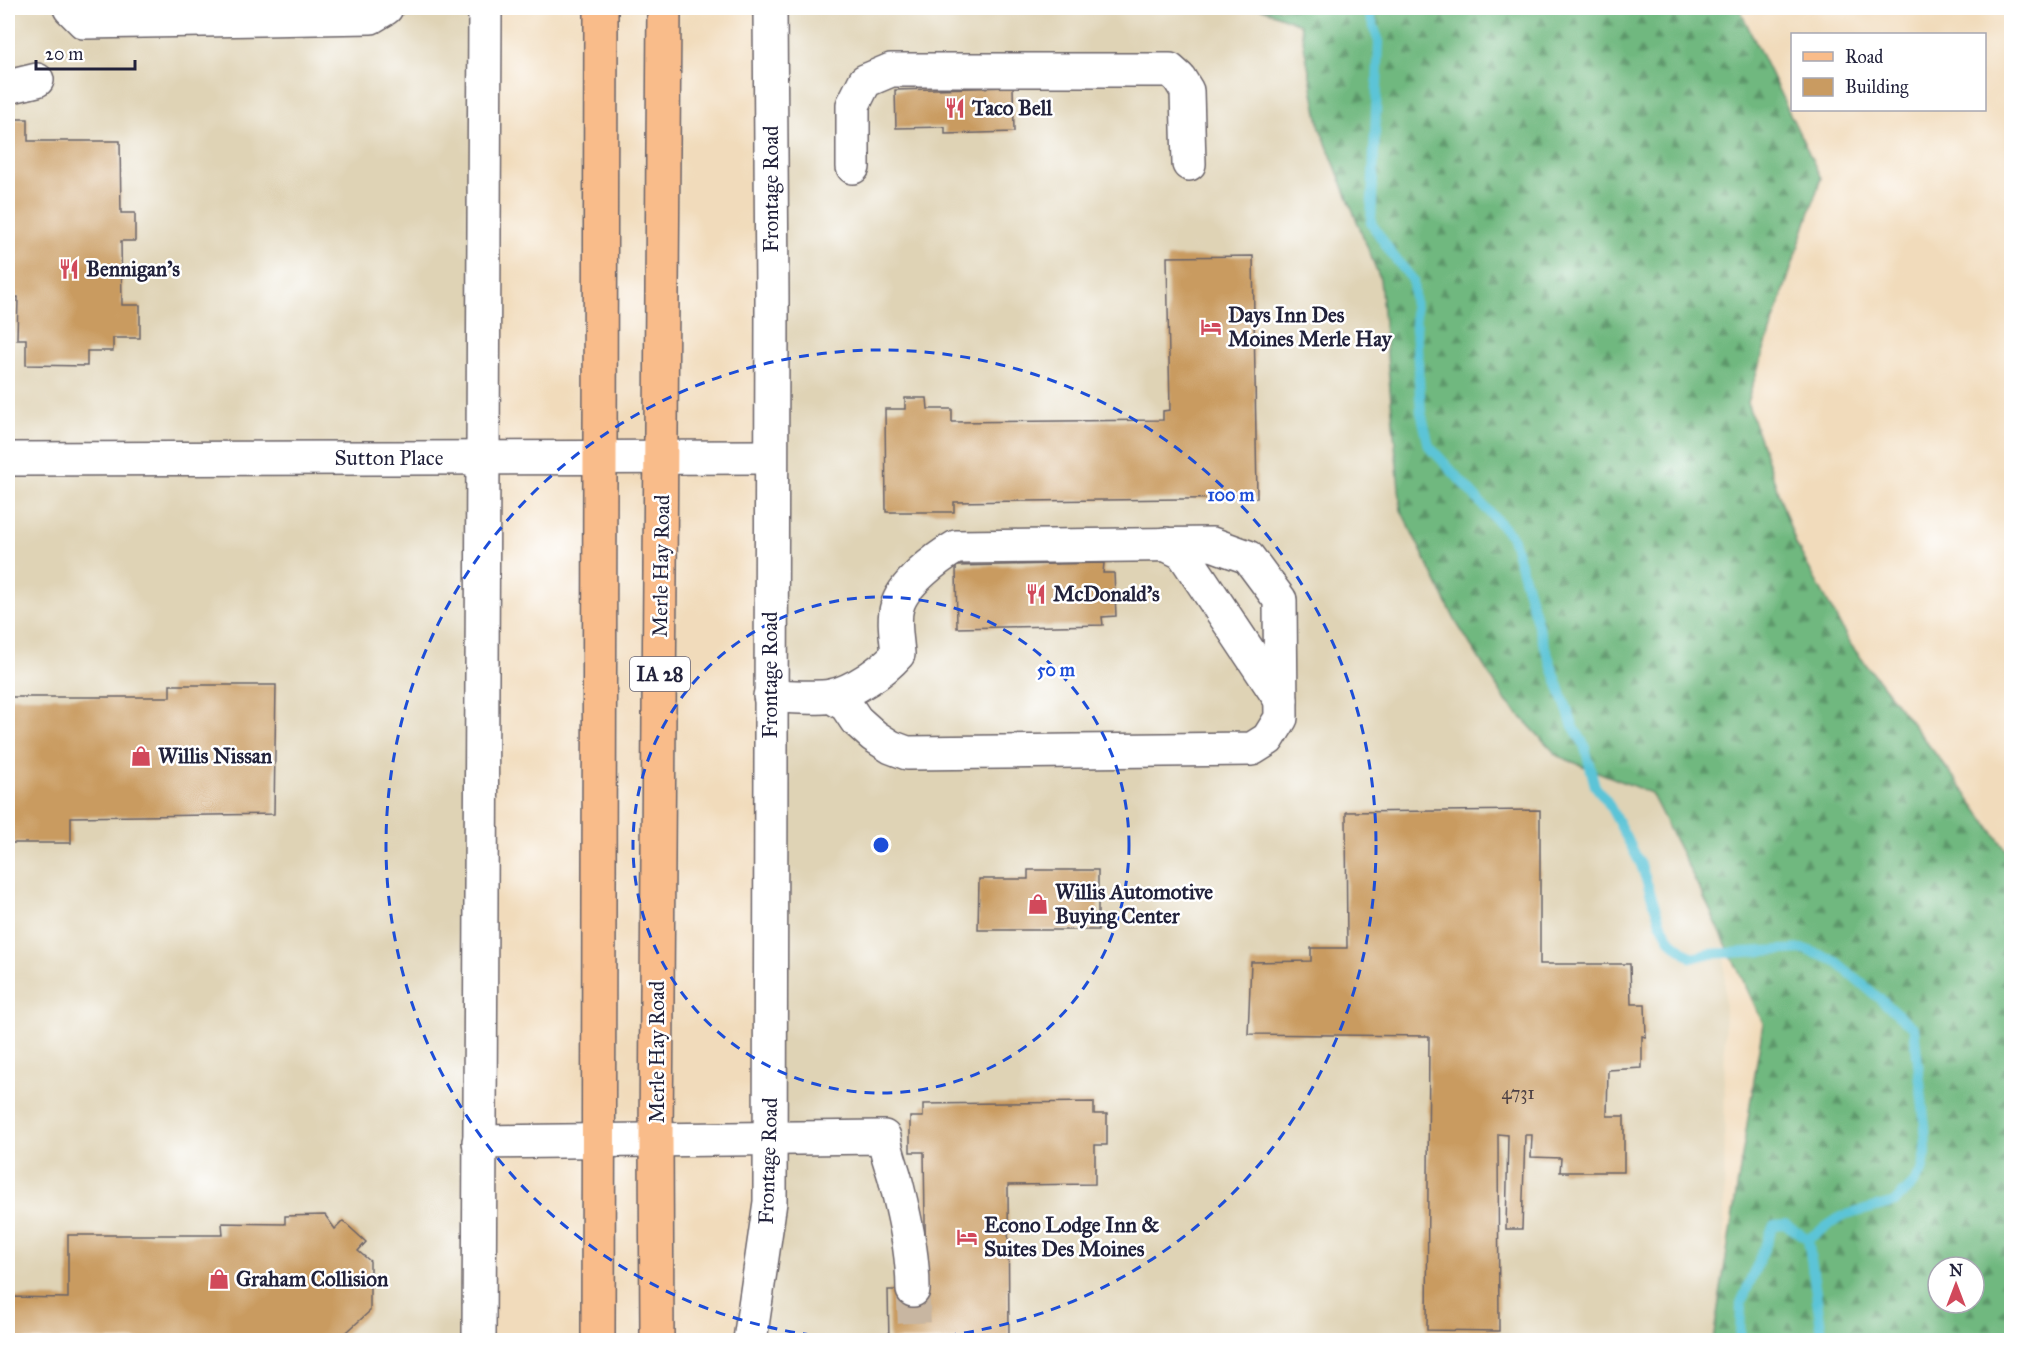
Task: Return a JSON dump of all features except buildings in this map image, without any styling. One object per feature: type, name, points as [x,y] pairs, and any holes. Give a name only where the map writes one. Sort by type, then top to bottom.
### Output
[{"type":"main road","name":"IA 28","points":[[598,1341],[601,8]]},
{"type":"main road","name":"Merle Hay Road","points":[[657,1341],[656,1139],[664,8]]},
{"type":"street","points":[[70,8],[84,22],[371,17],[386,8]]},
{"type":"street","points":[[479,1341],[485,8]]},
{"type":"street","name":"Frontage Road","points":[[750,1341],[770,1202],[772,296],[770,8]]},
{"type":"street","points":[[853,167],[853,105],[865,81],[891,70],[1170,70],[1179,78],[1187,91],[1189,164]]},
{"type":"street","name":"Sutton Place","points":[[8,459],[770,457]]},
{"type":"street","points":[[1165,544],[1183,553],[1281,700]]},
{"type":"street","points":[[770,696],[831,696],[871,677],[886,667],[898,654],[896,608],[903,592],[942,555],[956,547],[1212,544],[1248,557],[1280,600],[1281,718],[1268,739],[1252,749],[908,753],[891,747],[874,736],[856,720],[846,705],[831,696]]},
{"type":"street","points":[[479,1142],[884,1137],[886,1154],[904,1219],[913,1270],[913,1290]]},
{"type":"shaded area","points":[[8,8],[485,8],[479,1340],[8,1340]]},
{"type":"shaded area","points":[[770,8],[1516,8],[1727,227],[1724,1340],[750,1340],[770,1202]]},
{"type":"green space","points":[[1260,8],[1739,8],[1821,178],[1747,402],[1796,544],[1851,645],[1955,779],[2011,857],[2011,1340],[1713,1340],[1763,1023],[1651,793],[1558,756],[1506,701],[1456,622],[1401,510],[1380,279],[1320,128],[1300,24]]},
{"type":"waterway","points":[[1364,8],[1368,11],[1379,42],[1371,223],[1413,280],[1421,412],[1429,446],[1512,537],[1542,639],[1573,726],[1584,744],[1595,786],[1607,801],[1641,865],[1660,922],[1671,941],[1692,958],[1707,954],[1804,949],[1834,960],[1914,1028],[1925,1126],[1926,1153],[1922,1171],[1914,1183],[1895,1202],[1842,1216],[1808,1239]]},
{"type":"waterway","points":[[1740,1340],[1741,1303],[1774,1225],[1785,1224],[1808,1239],[1823,1340]]},
{"type":"tunnel","points":[[913,1290],[915,1340]]},
{"type":"place","name":"Taco Bell","points":[[955,108]]},
{"type":"place","name":"Bennigan's","points":[[69,269]]},
{"type":"place","name":"Days Inn Des Moines Merle Hay","points":[[1211,327]]},
{"type":"place","name":"McDonald's","points":[[1036,594]]},
{"type":"place","name":"Willis Nissan","points":[[141,756]]},
{"type":"place","name":"Willis Automotive Buying Center","points":[[1038,904]]},
{"type":"place","name":"Econo Lodge Inn & Suites Des Moines","points":[[967,1237]]},
{"type":"place","name":"Graham Collision","points":[[219,1279]]}]
